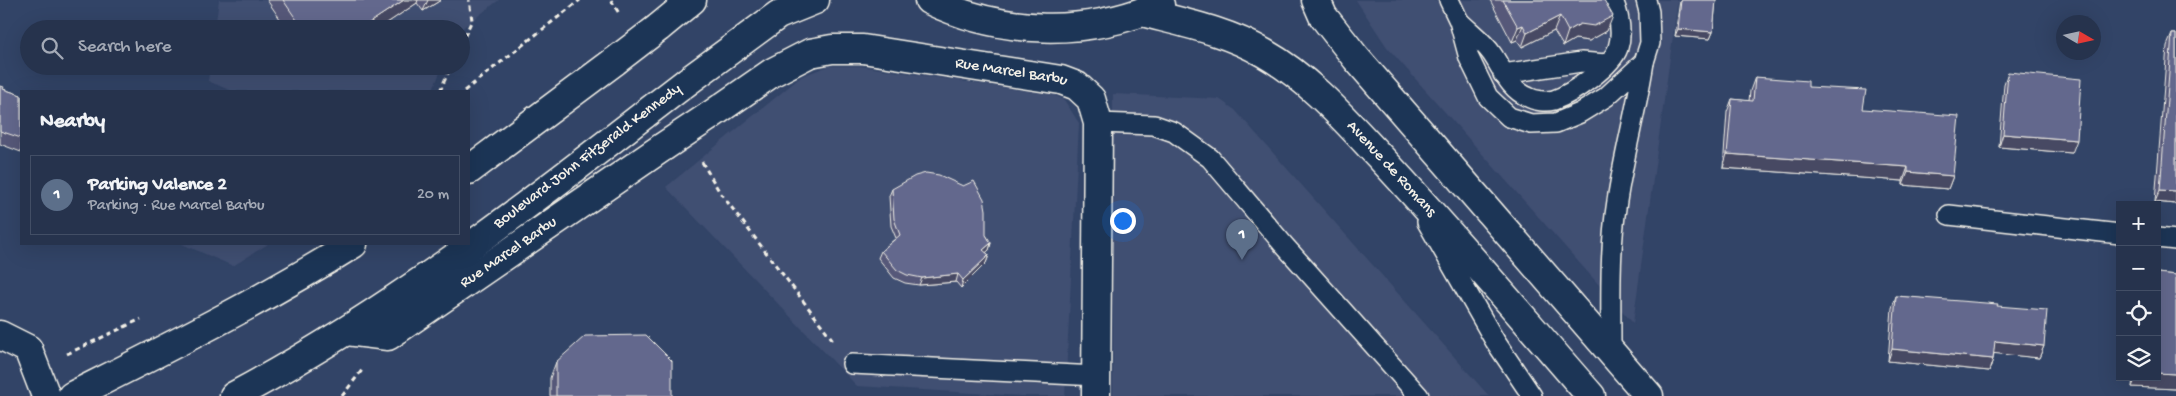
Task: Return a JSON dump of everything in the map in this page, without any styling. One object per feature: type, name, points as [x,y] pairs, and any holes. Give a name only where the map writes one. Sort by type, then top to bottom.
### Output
[{"type":"main road","points":[[470,169],[658,28],[692,0]]},
{"type":"main road","name":"Boulevard John Fitzerald Kennedy","points":[[234,396],[348,331],[523,208],[688,81],[778,15],[815,0]]},
{"type":"main road","points":[[929,0],[978,19],[1011,26],[1044,28],[1077,27],[1102,23],[1142,12],[1171,0]]},
{"type":"main road","points":[[1316,0],[1323,16],[1356,58],[1649,396]]},
{"type":"main road","name":"Avenue de Romans","points":[[1142,12],[1224,34],[1263,52],[1297,74],[1324,97],[1407,186],[1590,396]]},
{"type":"main road","name":"Rue Marcel Barbu","points":[[348,331],[388,336],[773,72],[810,53],[832,49],[863,49],[1061,80],[1077,86],[1091,98],[1098,123],[1097,386]]},
{"type":"main road","points":[[72,396],[185,339],[313,268],[350,245]]},
{"type":"main road","points":[[0,335],[28,349],[46,396]]},
{"type":"lane","points":[[1449,0],[1459,21],[1468,58],[1488,97],[1509,117],[1532,124],[1556,123],[1580,113],[1606,97],[1644,62]]},
{"type":"lane","points":[[1459,21],[1491,53],[1503,74],[1517,91],[1528,98],[1540,101],[1552,100],[1575,89],[1606,64],[1618,50],[1621,32],[1618,13],[1613,0]]},
{"type":"lane","points":[[1611,353],[1612,254],[1617,200],[1644,62],[1650,43],[1649,12],[1646,0]]},
{"type":"lane","points":[[1503,74],[1581,62],[1606,64]]},
{"type":"lane","points":[[1098,123],[1154,125],[1174,132],[1210,158],[1283,244],[1420,396]]},
{"type":"lane","points":[[1407,186],[1495,341],[1532,396]]},
{"type":"lane","points":[[1949,215],[2116,234]]},
{"type":"lane","points":[[2161,238],[2176,240]]},
{"type":"lane","points":[[852,364],[1097,386]]},
{"type":"path","points":[[468,0],[472,20],[470,24]]},
{"type":"path","points":[[465,90],[580,0]]},
{"type":"path","points":[[612,0],[621,17]]},
{"type":"path","points":[[440,90],[447,75]]},
{"type":"path","points":[[699,156],[718,191],[852,364]]},
{"type":"shaded area","points":[[219,0],[499,0],[470,22],[470,20],[216,20]]},
{"type":"shaded area","points":[[1356,0],[1678,0],[1633,323],[1387,47]]},
{"type":"shaded area","points":[[829,66],[860,66],[1054,95],[1064,100],[1079,123],[1065,396],[1023,396],[857,386],[666,187],[802,76]]},
{"type":"shaded area","points":[[209,75],[439,75],[432,90],[230,90],[208,81]]},
{"type":"shaded area","points":[[1113,94],[1219,99],[1235,110],[1489,396],[1113,396]]},
{"type":"shaded area","points":[[184,245],[266,245],[233,266]]},
{"type":"building","points":[[283,0],[404,0],[374,20],[297,20]]},
{"type":"building","points":[[1503,0],[1604,0],[1613,16],[1594,26],[1580,24],[1568,31],[1560,16],[1527,33],[1523,25],[1518,27]]},
{"type":"building","points":[[1681,0],[1716,0],[1713,32],[1678,29]]},
{"type":"building","points":[[2172,34],[2176,34],[2176,191],[2160,190]]},
{"type":"building","points":[[2008,72],[2081,79],[2077,140],[2003,134]]},
{"type":"building","points":[[1755,77],[1808,81],[1808,87],[1866,90],[1863,109],[1959,116],[1953,176],[1908,172],[1908,167],[1727,154],[1732,99],[1753,101]]},
{"type":"building","points":[[0,86],[4,87],[3,89],[20,95],[20,138],[0,131]]},
{"type":"building","points":[[926,173],[939,175],[963,186],[974,181],[984,199],[986,235],[991,243],[983,250],[989,255],[963,280],[958,274],[922,278],[907,275],[897,270],[881,251],[900,235],[894,219],[892,189],[915,176]]},
{"type":"building","points":[[2161,273],[2176,275],[2176,374],[2161,373]]},
{"type":"building","points":[[1896,296],[2047,310],[2044,346],[1995,341],[1993,359],[1892,349]]},
{"type":"building","points":[[646,335],[672,361],[672,396],[556,396],[556,362],[585,336]]},
{"type":"place","name":"Parking Valence 2","points":[[1242,260]]}]
